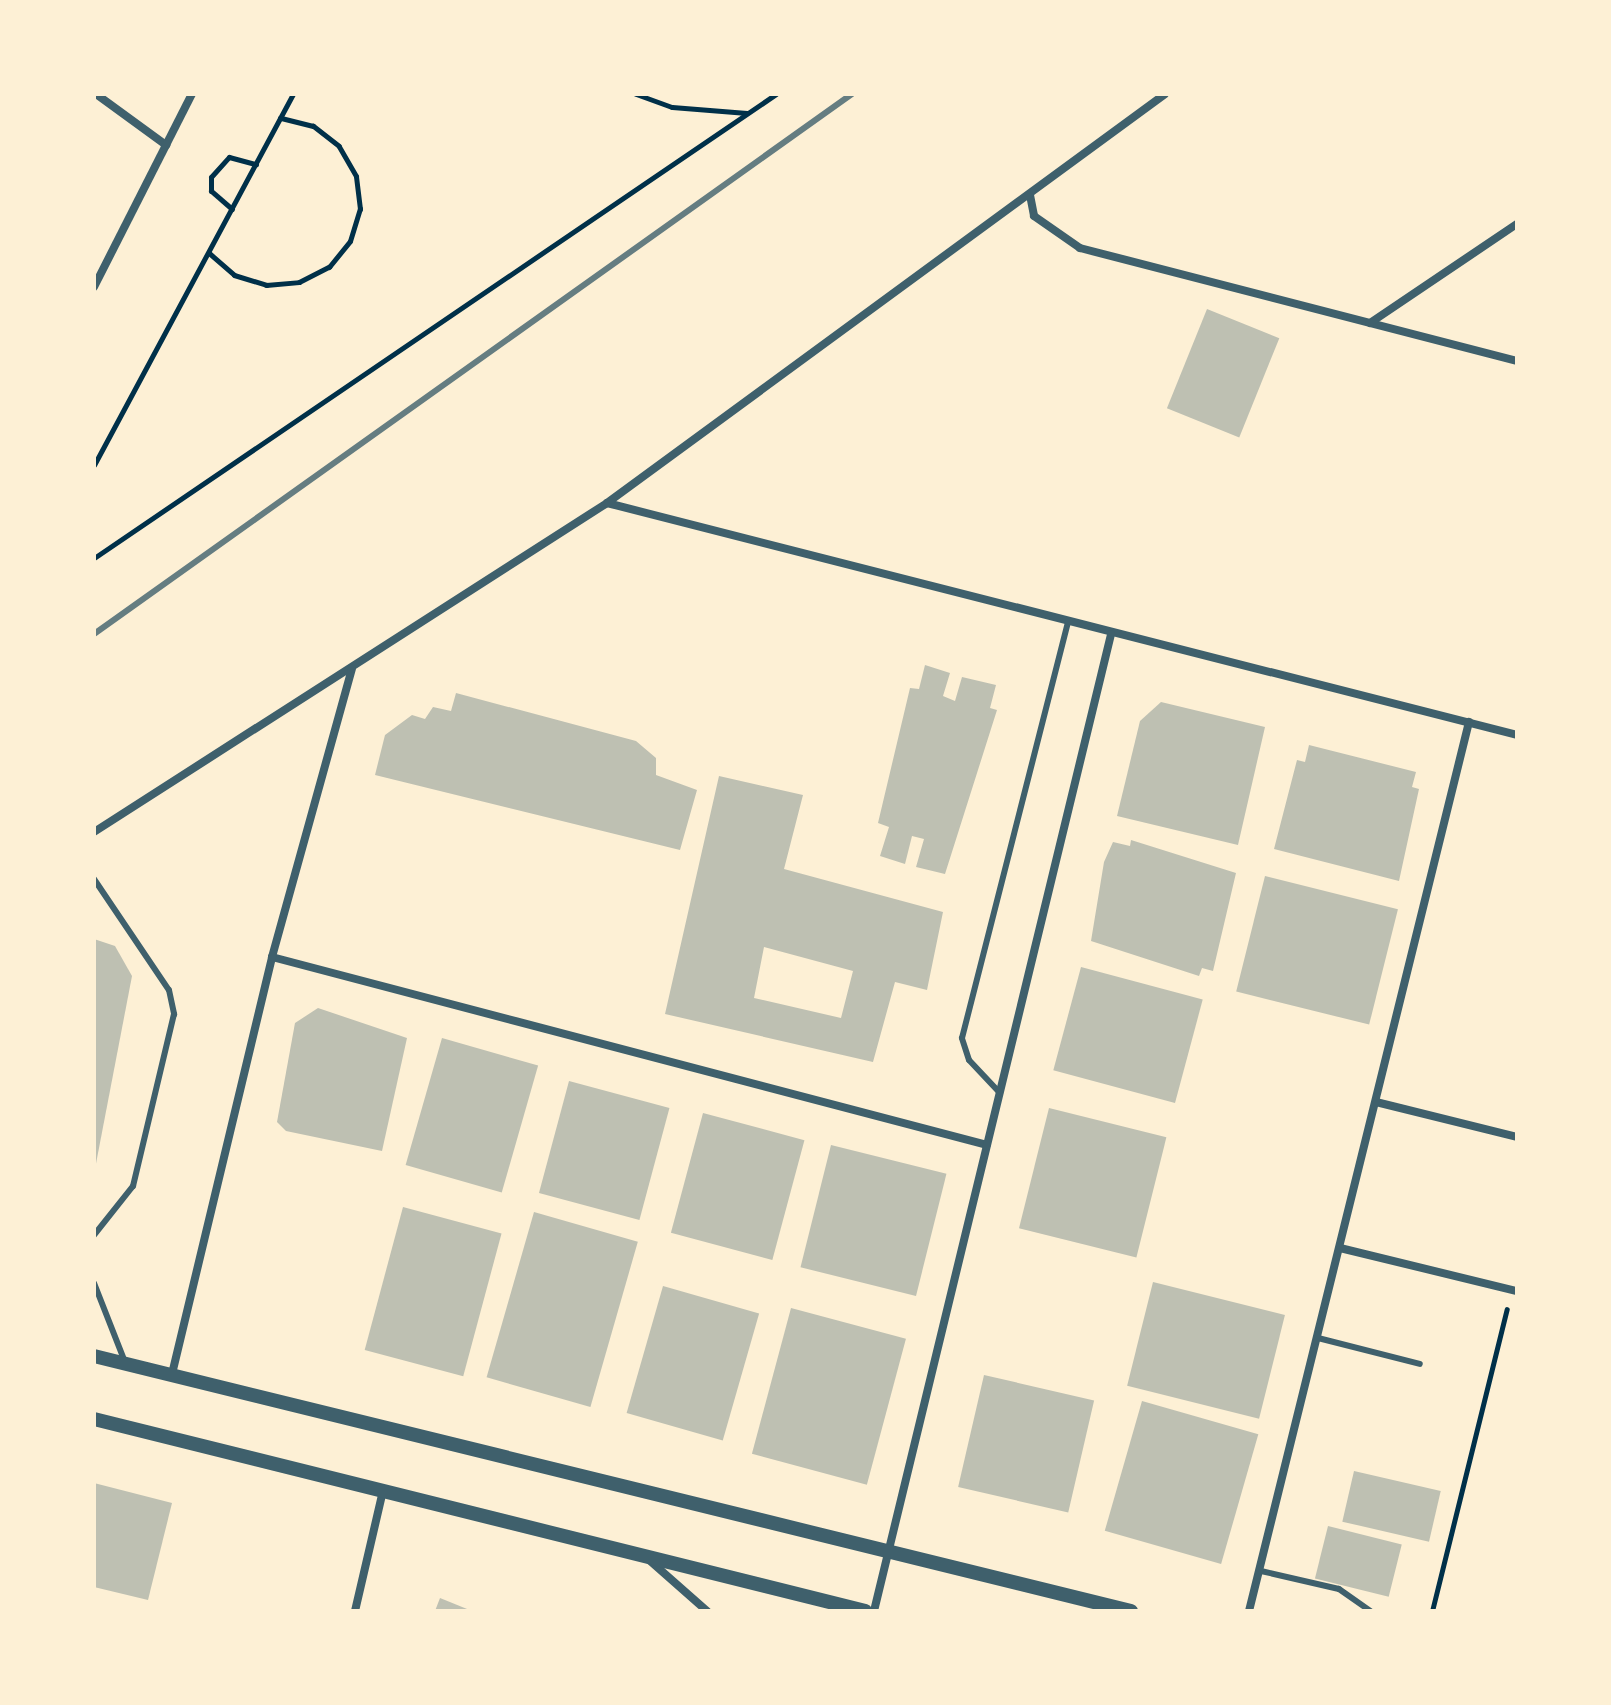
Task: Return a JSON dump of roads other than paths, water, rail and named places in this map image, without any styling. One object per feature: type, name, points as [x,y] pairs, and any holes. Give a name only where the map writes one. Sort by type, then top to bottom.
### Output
[{"type":"street","points":[[96,94],[166,145]]},
{"type":"street","points":[[94,287],[192,94]]},
{"type":"street","points":[[94,832],[607,503],[1165,94]]},
{"type":"street","points":[[1030,195],[1034,216],[1080,248],[1517,361]]},
{"type":"street","points":[[1370,323],[1517,224]]},
{"type":"street","points":[[607,503],[1111,634],[1517,735]]},
{"type":"street","points":[[874,1611],[1111,634]]},
{"type":"street","points":[[172,1374],[272,957],[352,669]]},
{"type":"street","points":[[1249,1611],[1469,722]]},
{"type":"street","points":[[272,957],[987,1145]]},
{"type":"street","points":[[1376,1102],[1517,1137]]},
{"type":"street","points":[[1340,1248],[1515,1290]]},
{"type":"street","points":[[94,1356],[889,1555],[1131,1611]]},
{"type":"street","points":[[94,1419],[865,1611]]},
{"type":"street","points":[[355,1611],[383,1491]]},
{"type":"street","points":[[644,1556],[707,1611]]},
{"type":"lane","points":[[1000,1093],[969,1060],[962,1038],[1068,623]]},
{"type":"lane","points":[[94,879],[169,990],[174,1014],[133,1186],[94,1235]]},
{"type":"lane","points":[[94,1283],[125,1362]]},
{"type":"lane","points":[[1318,1338],[1420,1364]]},
{"type":"lane","points":[[1261,1571],[1353,1594],[1371,1611]]},
{"type":"railway","points":[[94,634],[852,94]]}]
